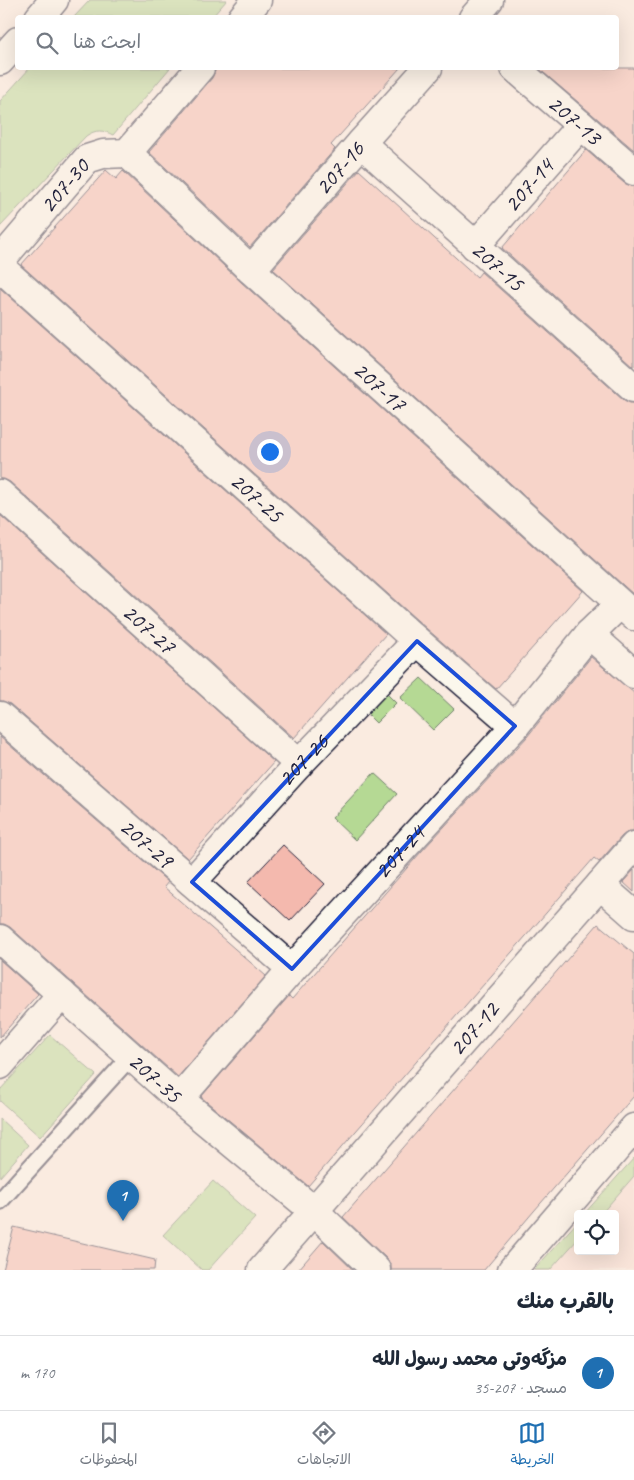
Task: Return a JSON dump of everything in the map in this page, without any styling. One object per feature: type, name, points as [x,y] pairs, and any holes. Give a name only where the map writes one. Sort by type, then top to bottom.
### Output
[{"type":"street","points":[[42,15],[54,0]]},
{"type":"street","points":[[244,15],[257,0]]},
{"type":"street","points":[[476,15],[489,0]]},
{"type":"street","points":[[0,61],[15,45]]},
{"type":"street","points":[[127,153],[198,70]]},
{"type":"street","name":"207-16","points":[[251,270],[426,70]]},
{"type":"street","name":"207-13","points":[[517,70],[634,171]]},
{"type":"street","name":"207-14","points":[[475,246],[581,125]]},
{"type":"street","name":"207-15","points":[[361,143],[634,388]]},
{"type":"street","name":"207-30","points":[[0,261],[87,159],[103,154],[127,153]]},
{"type":"street","name":"207-17","points":[[127,153],[251,270],[627,610]]},
{"type":"street","name":"207-25","points":[[0,267],[417,641],[515,726]]},
{"type":"street","name":"207-27","points":[[0,494],[299,764]]},
{"type":"street","name":"207-24","points":[[179,1099],[292,969],[515,726],[589,634],[627,610]]},
{"type":"street","points":[[589,634],[634,674]]},
{"type":"street","name":"207-26","points":[[192,882],[299,764],[417,641]]},
{"type":"street","name":"207-29","points":[[0,716],[292,969]]},
{"type":"street","name":"207-12","points":[[262,1270],[634,846]]},
{"type":"street","points":[[600,885],[634,915]]},
{"type":"street","name":"207-35","points":[[0,939],[179,1099],[314,1211],[376,1270]]},
{"type":"street","points":[[0,1065],[62,994]]},
{"type":"street","points":[[512,1270],[634,1128]]},
{"type":"lane","points":[[0,1201],[131,1056]]},
{"type":"highlighted area","points":[[417,641],[515,726],[292,969],[192,882]]},
{"type":"shaded area","points":[[634,1158],[634,1270],[534,1270],[574,1225],[574,1255],[619,1255],[619,1210],[588,1210]]},
{"type":"green space","points":[[90,0],[227,0],[214,15],[76,15]]},
{"type":"green space","points":[[28,70],[168,70],[113,135],[100,131],[86,136],[0,227],[0,101]]},
{"type":"green space","points":[[421,678],[454,709],[433,730],[400,698]]},
{"type":"green space","points":[[380,687],[396,703],[376,723],[360,707]]},
{"type":"green space","points":[[374,773],[397,794],[355,840],[332,818]]},
{"type":"green space","points":[[50,1035],[96,1075],[40,1137],[0,1101],[0,1090]]},
{"type":"green space","points":[[0,1119],[28,1145],[0,1177]]},
{"type":"green space","points":[[634,1158],[634,1176],[604,1210],[588,1210]]},
{"type":"green space","points":[[213,1181],[255,1218],[208,1270],[202,1270],[163,1235]]},
{"type":"green space","points":[[574,1225],[574,1243],[550,1270],[534,1270]]},
{"type":"building","points":[[619,68],[634,68],[634,150],[540,70],[619,70]]},
{"type":"building","points":[[398,70],[331,145],[335,149],[250,247],[149,152],[212,78],[215,71]]},
{"type":"building","points":[[586,150],[624,183],[634,186],[634,367],[502,248]]},
{"type":"building","points":[[106,170],[116,179],[123,171],[241,282],[583,591],[496,689],[21,265]]},
{"type":"building","points":[[359,170],[477,277],[481,272],[624,400],[634,403],[634,595],[273,269]]},
{"type":"building","points":[[0,288],[386,634],[294,738],[10,482],[0,479]]},
{"type":"building","points":[[0,515],[274,762],[188,859],[10,704],[0,701]]},
{"type":"building","points":[[591,657],[634,693],[634,831],[629,831],[622,836],[599,862],[594,858],[308,1186],[201,1097],[289,996],[292,999],[421,852],[527,737]]},
{"type":"building","points":[[0,737],[168,882],[164,887],[266,976],[178,1077],[10,927],[0,924]]},
{"type":"building","points":[[283,845],[325,884],[290,921],[248,882]]},
{"type":"building","points":[[634,870],[634,892],[623,882]]},
{"type":"building","points":[[598,924],[634,954],[634,1096],[484,1270],[391,1270],[391,1265],[387,1259],[343,1217]]},
{"type":"building","points":[[0,960],[38,994],[0,1037]]},
{"type":"building","points":[[14,1227],[155,1260],[154,1270],[3,1270]]},
{"type":"building","points":[[323,1241],[353,1270],[298,1270]]},
{"type":"place","name":"مزگەوتی محمد رسول الله","points":[[123,1221]]}]
